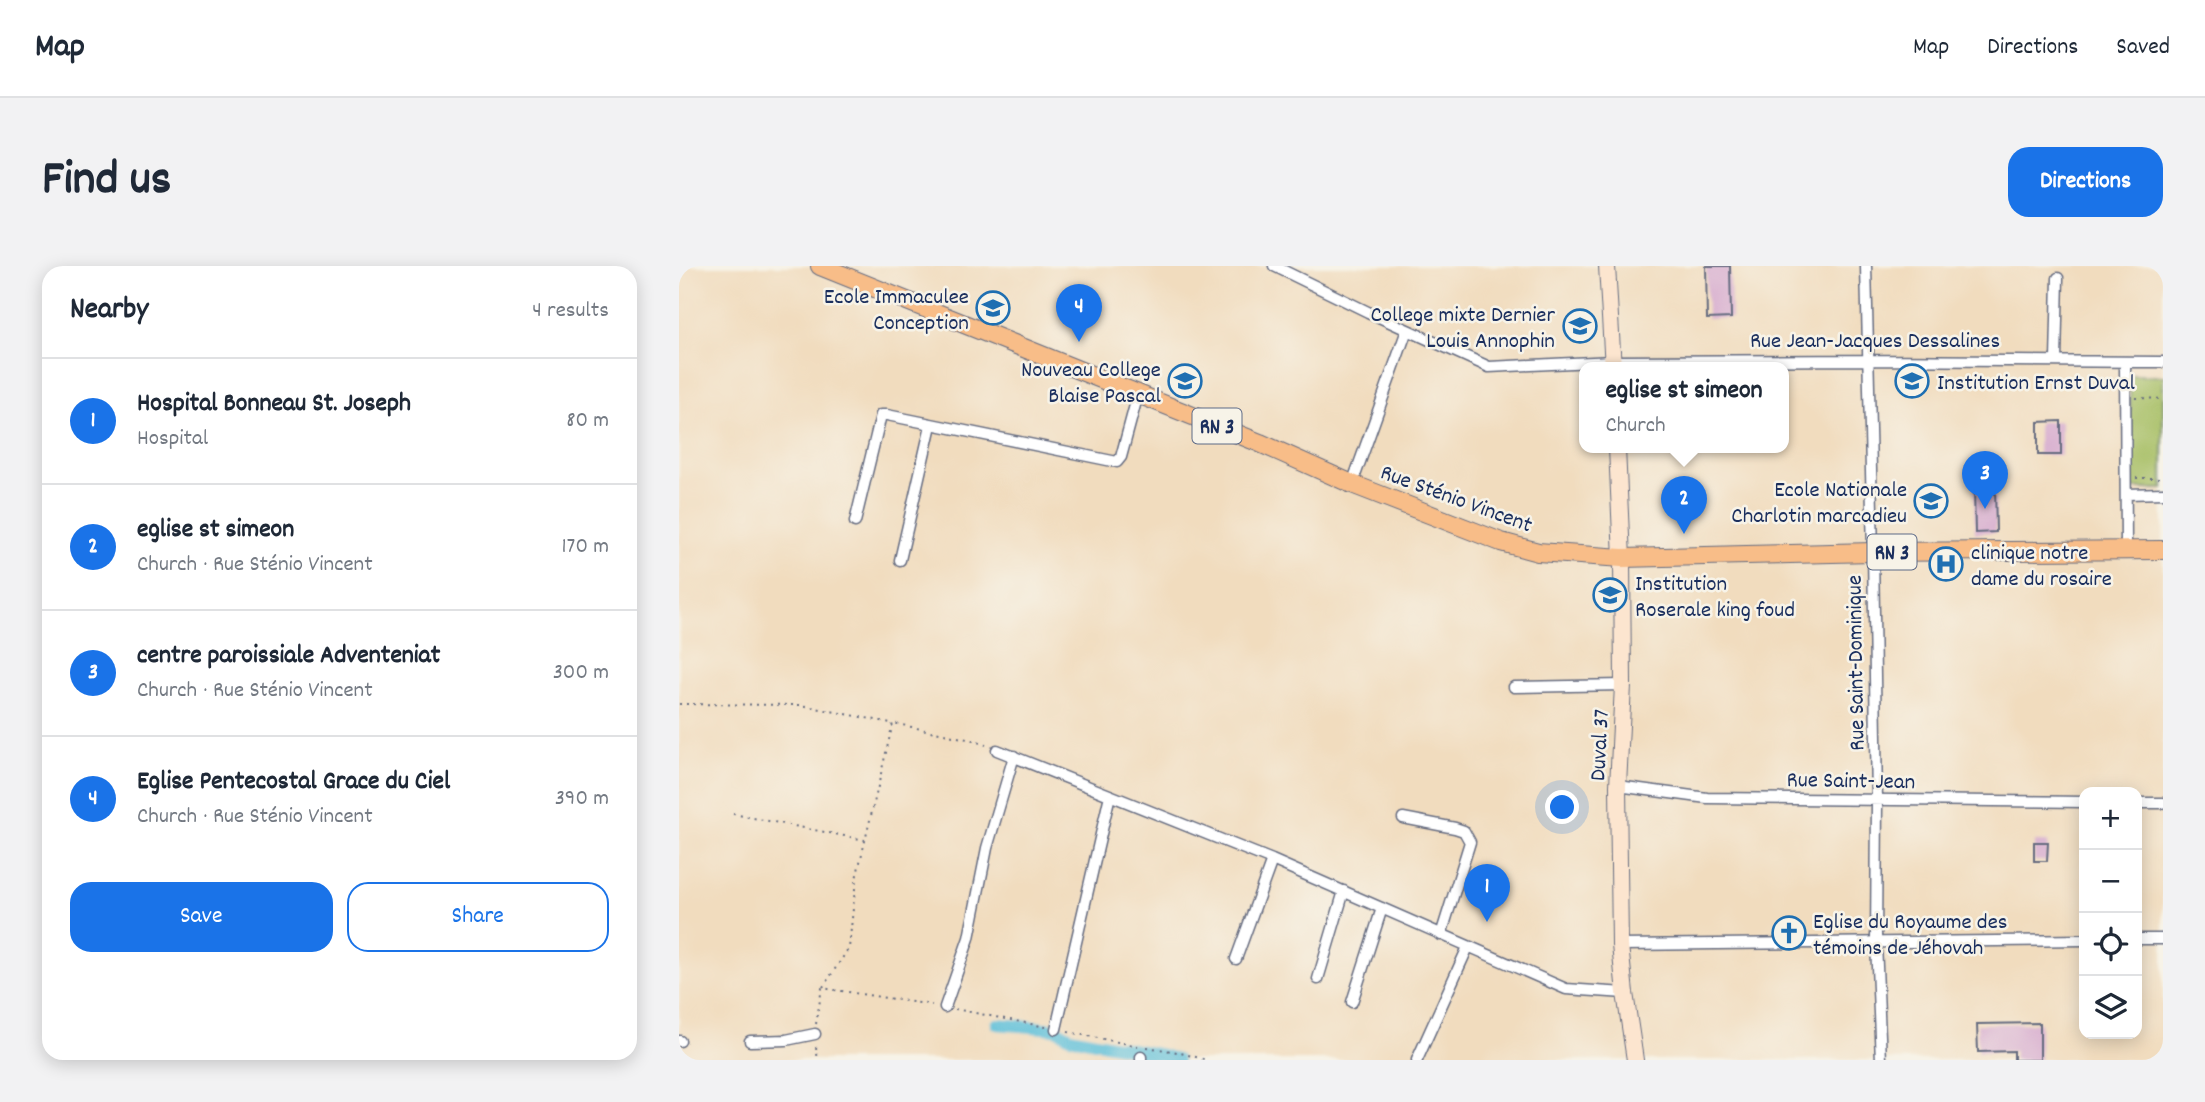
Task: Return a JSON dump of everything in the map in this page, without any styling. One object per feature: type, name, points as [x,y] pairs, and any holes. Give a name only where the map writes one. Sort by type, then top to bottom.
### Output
[{"type":"main road","name":"Rue Sténio Vincent","points":[[820,266],[1260,443],[1352,484],[1490,538],[1538,552],[1622,558],[1873,552],[2163,550]]},
{"type":"street","name":"Rue Jean-Jacques Dessalines","points":[[1274,266],[1489,367],[1579,366]]},
{"type":"street","points":[[1607,266],[1613,362]]},
{"type":"street","name":"Rue Saint-Dominique","points":[[1866,266],[1877,801],[1876,943],[1881,1060]]},
{"type":"street","points":[[2056,360],[2058,278]]},
{"type":"street","points":[[1352,484],[1407,330]]},
{"type":"street","name":"Rue Jean-Jacques Dessalines","points":[[1767,362],[2163,362]]},
{"type":"street","points":[[2125,362],[2126,550]]},
{"type":"street","points":[[855,522],[879,418],[887,415],[1117,462],[1121,457],[1137,394]]},
{"type":"street","points":[[900,561],[931,425]]},
{"type":"street","name":"Duval 37","points":[[1617,453],[1622,558],[1623,685],[1618,786],[1620,945],[1635,1060]]},
{"type":"street","points":[[2127,494],[2163,493]]},
{"type":"street","points":[[1514,687],[1623,685]]},
{"type":"street","points":[[997,750],[1272,860],[1566,989],[1625,993]]},
{"type":"street","points":[[945,1007],[969,938],[987,848],[1014,756]]},
{"type":"street","name":"Rue Saint-Jean","points":[[1618,786],[1707,798],[2079,802]]},
{"type":"street","points":[[1056,1029],[1110,794]]},
{"type":"street","points":[[2142,803],[2163,803]]},
{"type":"street","points":[[1403,818],[1464,831],[1470,842],[1441,935]]},
{"type":"street","points":[[1236,960],[1272,860]]},
{"type":"street","points":[[1318,979],[1344,891]]},
{"type":"street","points":[[1352,1002],[1382,908]]},
{"type":"street","points":[[2142,939],[2163,939]]},
{"type":"street","points":[[1620,945],[2079,940]]},
{"type":"street","points":[[1416,1060],[1468,947]]},
{"type":"street","points":[[750,1041],[786,1040],[815,1034]]},
{"type":"path","points":[[2126,398],[2163,399]]},
{"type":"path","points":[[2127,478],[2163,478]]},
{"type":"path","points":[[679,704],[801,705],[972,740],[997,750]]},
{"type":"path","points":[[818,1060],[815,1034],[822,988],[849,948],[856,879],[893,723]]},
{"type":"path","points":[[733,814],[865,840]]},
{"type":"path","points":[[822,988],[945,1007],[1207,1060]]},
{"type":"green space","points":[[2130,375],[2163,376],[2163,489],[2131,489]]},
{"type":"building","points":[[1706,266],[1730,266],[1731,318],[1707,319]]},
{"type":"building","points":[[2061,421],[2061,455],[2038,455],[2038,422]]},
{"type":"building","points":[[1995,486],[1996,532],[1975,533],[1974,487]]},
{"type":"building","points":[[2034,842],[2048,842],[2047,861],[2034,861]]},
{"type":"building","points":[[2040,1023],[2040,1060],[2014,1060],[2014,1051],[1978,1052],[1977,1024]]},
{"type":"waterway","points":[[997,1024],[1056,1029],[1070,1037],[1177,1060]]},
{"type":"place","name":"Ecole Immaculee Conception","points":[[993,308]]},
{"type":"place","name":"College mixte Dernier Louis Annophin","points":[[1580,326]]},
{"type":"place","name":"Eglise Pentecostal Grace du Ciel","points":[[1079,342]]},
{"type":"place","name":"Nouveau College Blaise Pascal","points":[[1185,381]]},
{"type":"place","name":"Institution Ernst Duval","points":[[1912,381]]},
{"type":"place","name":"Ecole Nationale Charlotin marcadieu","points":[[1931,501]]},
{"type":"place","name":"centre paroissiale Adventeniat","points":[[1985,509]]},
{"type":"place","name":"eglise st simeon","points":[[1684,534]]},
{"type":"place","name":"clinique notre dame du rosaire","points":[[1946,564]]},
{"type":"place","name":"Institution Roserale king foud","points":[[1610,595]]},
{"type":"place","name":"Hospital Bonneau St. Joseph","points":[[1487,922]]},
{"type":"place","name":"Eglise du Royaume des témoins de Jéhovah","points":[[1789,933]]}]
